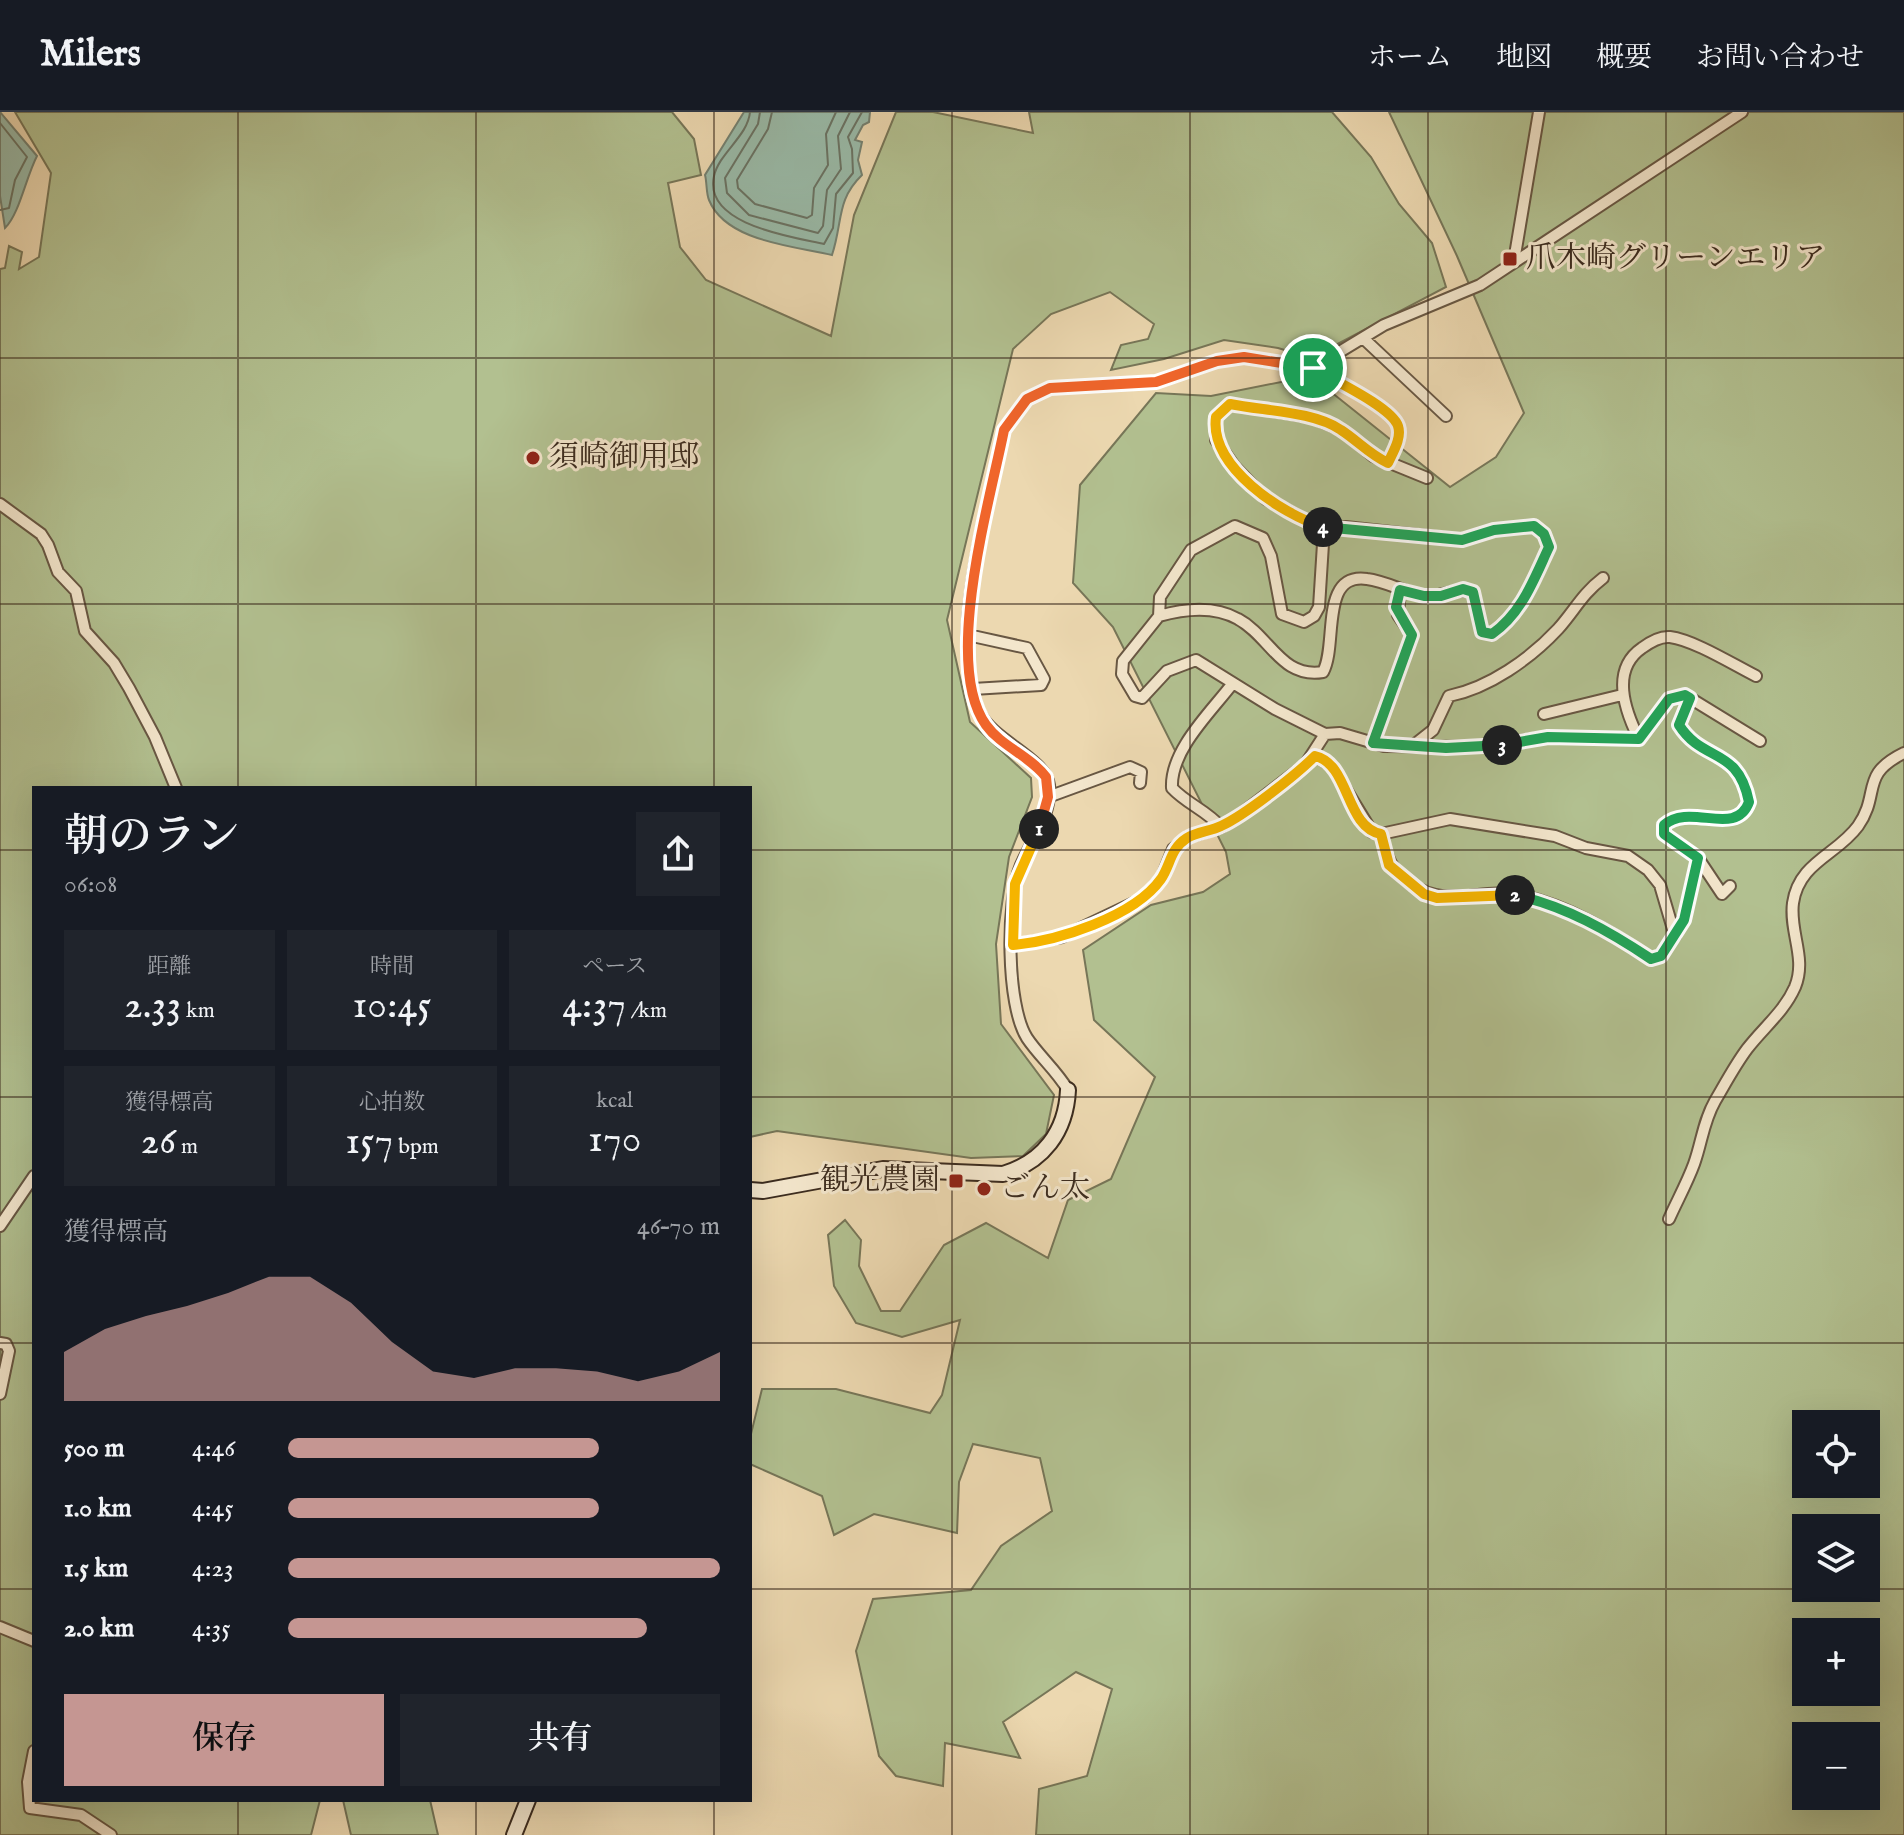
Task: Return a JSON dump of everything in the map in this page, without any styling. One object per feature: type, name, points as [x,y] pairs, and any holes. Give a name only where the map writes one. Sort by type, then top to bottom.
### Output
[{"type":"main road","points":[[752,1190],[763,1191],[883,1169],[994,1174],[1020,1169],[1035,1160],[1061,1129],[1067,1110],[1068,1090]]},
{"type":"main road","points":[[514,1835],[527,1802]]},
{"type":"street","points":[[1514,261],[1539,112]]},
{"type":"street","points":[[1313,368],[1384,325],[1480,285],[1742,112]]},
{"type":"street","points":[[1363,338],[1446,416]]},
{"type":"street","points":[[1068,1090],[1052,1064],[1027,1037],[1013,980],[1015,884],[1044,819],[1048,797],[1046,777],[987,726],[968,673],[969,607],[1004,430],[1027,399],[1050,388],[1156,382],[1217,361],[1244,357],[1313,368],[1383,409],[1399,428],[1398,441],[1388,463]]},
{"type":"street","points":[[1159,616],[1181,610],[1224,613],[1255,632],[1276,656],[1298,671],[1309,674],[1323,672],[1331,658],[1336,595],[1345,582],[1365,578],[1424,596],[1441,596],[1463,589],[1473,592],[1482,632],[1492,634],[1516,612],[1549,547],[1544,534],[1534,526],[1494,530],[1462,540],[1346,527],[1324,528],[1266,499],[1234,466],[1216,440],[1216,417],[1221,408],[1230,404],[1311,417],[1342,430],[1356,444],[1388,463],[1427,478]]},
{"type":"street","points":[[0,504],[41,534],[48,545],[52,562],[76,591],[85,631],[114,663],[129,688],[155,737],[175,786]]},
{"type":"street","points":[[1324,528],[1319,607],[1314,616],[1304,622],[1282,614],[1271,556],[1263,538],[1235,526],[1191,550],[1160,597],[1159,616],[1123,661],[1122,674],[1135,696],[1142,698],[1167,671],[1196,660],[1325,734],[1340,733],[1373,743],[1475,747],[1548,737],[1639,739]]},
{"type":"street","points":[[1414,745],[1433,730],[1449,696],[1471,692],[1520,660],[1558,628],[1582,594],[1603,578]]},
{"type":"street","points":[[1373,743],[1412,635],[1398,615],[1400,590]]},
{"type":"street","points":[[968,635],[1027,648],[1044,679],[1041,685],[973,689]]},
{"type":"street","points":[[1639,739],[1622,695],[1623,676],[1636,652],[1653,640],[1670,637],[1756,676]]},
{"type":"street","points":[[1221,827],[1204,808],[1183,800],[1172,788],[1171,778],[1173,768],[1195,732],[1233,683]]},
{"type":"street","points":[[1544,714],[1622,695]]},
{"type":"street","points":[[1639,739],[1669,699],[1677,695],[1690,698],[1760,741]]},
{"type":"street","points":[[1690,698],[1679,725],[1692,742],[1733,765],[1749,802],[1742,815],[1728,821],[1697,815],[1671,818],[1664,825],[1664,834],[1698,858],[1722,894],[1730,886]]},
{"type":"street","points":[[1013,945],[1062,937],[1144,898],[1162,877],[1173,849],[1188,837],[1221,827],[1315,756],[1325,734]]},
{"type":"street","points":[[1669,1219],[1695,1163],[1702,1127],[1715,1102],[1747,1048],[1777,1016],[1796,985],[1801,959],[1793,904],[1799,882],[1816,860],[1858,826],[1867,810],[1874,776],[1883,764],[1904,753]]},
{"type":"street","points":[[1315,756],[1331,765],[1362,821],[1372,832],[1381,834],[1450,819],[1555,836],[1586,848],[1628,856],[1660,885],[1675,936]]},
{"type":"street","points":[[1048,797],[1130,767],[1141,772],[1140,783]]},
{"type":"street","points":[[1381,834],[1389,865],[1424,894],[1437,898],[1482,894],[1527,898],[1594,923],[1651,959],[1661,956],[1684,920],[1698,858]]},
{"type":"street","points":[[0,1226],[32,1179]]},
{"type":"street","points":[[0,1343],[6,1344],[9,1351],[0,1394]]},
{"type":"street","points":[[0,1627],[32,1640]]},
{"type":"street","points":[[32,1761],[28,1782],[30,1808],[81,1815],[111,1835]]},
{"type":"shaded area","points":[[15,112],[672,112],[694,139],[701,175],[668,183],[680,247],[706,280],[831,336],[854,215],[896,112],[933,112],[1033,133],[1029,112],[1332,112],[1371,157],[1399,204],[1432,243],[1446,287],[1311,358],[1278,348],[1224,340],[1164,359],[1111,370],[1121,345],[1148,339],[1154,324],[1110,292],[1051,314],[1013,349],[947,620],[970,722],[1031,778],[1032,797],[1009,857],[996,944],[1001,1024],[1054,1095],[1046,1134],[1023,1156],[971,1158],[777,1131],[752,1137],[752,786],[32,786],[32,1802],[319,1802],[311,1835],[0,1835],[0,269],[5,268],[9,246],[22,252],[19,269],[39,257],[51,173]]},
{"type":"shaded area","points":[[1389,112],[1904,112],[1904,1835],[1036,1835],[1039,1789],[1087,1776],[1112,1689],[1076,1672],[1003,1722],[1020,1758],[945,1743],[943,1786],[896,1776],[879,1756],[856,1651],[873,1599],[971,1590],[1001,1546],[1052,1511],[1040,1458],[973,1444],[959,1482],[957,1533],[874,1514],[834,1535],[822,1496],[752,1465],[752,1430],[762,1389],[836,1389],[930,1413],[942,1395],[960,1320],[902,1337],[856,1323],[834,1286],[828,1235],[845,1220],[861,1240],[859,1266],[881,1311],[900,1311],[944,1245],[986,1223],[1048,1258],[1068,1200],[1111,1179],[1155,1077],[1094,1020],[1083,950],[1151,905],[1203,892],[1230,874],[1226,852],[1113,627],[1073,583],[1080,485],[1156,393],[1211,396],[1311,376],[1450,487],[1496,457],[1524,413],[1457,256]]},
{"type":"shaded area","points":[[343,1802],[430,1802],[438,1835],[351,1835]]},
{"type":"water","points":[[0,112],[37,156],[14,214],[5,228],[0,196]]},
{"type":"water","points":[[744,112],[870,112],[869,122],[863,125],[855,140],[862,142],[858,160],[862,175],[844,203],[832,255],[781,245],[746,233],[730,225],[709,200],[705,175]]},
{"type":"place","name":"爪木崎グリーンエリア","points":[[1510,259]]},
{"type":"place","name":"須崎御用邸","points":[[533,458]]},
{"type":"place","name":"観光農園","points":[[956,1181]]},
{"type":"place","name":"ごん太","points":[[984,1189]]},
{"type":"route","points":[[1244,357],[1260,357],[1313,368],[1383,409],[1399,428],[1398,441],[1388,463],[1356,444],[1342,430],[1311,417],[1230,404],[1221,408],[1214,429],[1216,440],[1234,466],[1266,499],[1324,528],[1346,527],[1462,540],[1494,530],[1534,526],[1544,534],[1549,547],[1536,578],[1516,612],[1492,634],[1482,632],[1473,592],[1463,589],[1441,596],[1424,596],[1400,590],[1396,607],[1398,615],[1412,635],[1373,743],[1446,748],[1502,745],[1548,737],[1639,739],[1669,699],[1685,695],[1690,698],[1679,725],[1684,734],[1692,742],[1733,765],[1743,780],[1749,802],[1742,815],[1728,821],[1697,815],[1671,818],[1664,825],[1664,834],[1698,858],[1684,920],[1661,956],[1651,959],[1594,923],[1549,904],[1516,895],[1437,898],[1424,894],[1389,865],[1381,834],[1372,832],[1362,821],[1331,765],[1315,756],[1237,817],[1221,827],[1188,837],[1173,849],[1162,877],[1144,898],[1062,937],[1013,945],[1015,884],[1044,819],[1049,786],[1040,768],[987,726],[974,696],[967,651],[969,607],[1004,430],[1013,413],[1027,399],[1050,388],[1156,382],[1217,361],[1244,357]]}]
